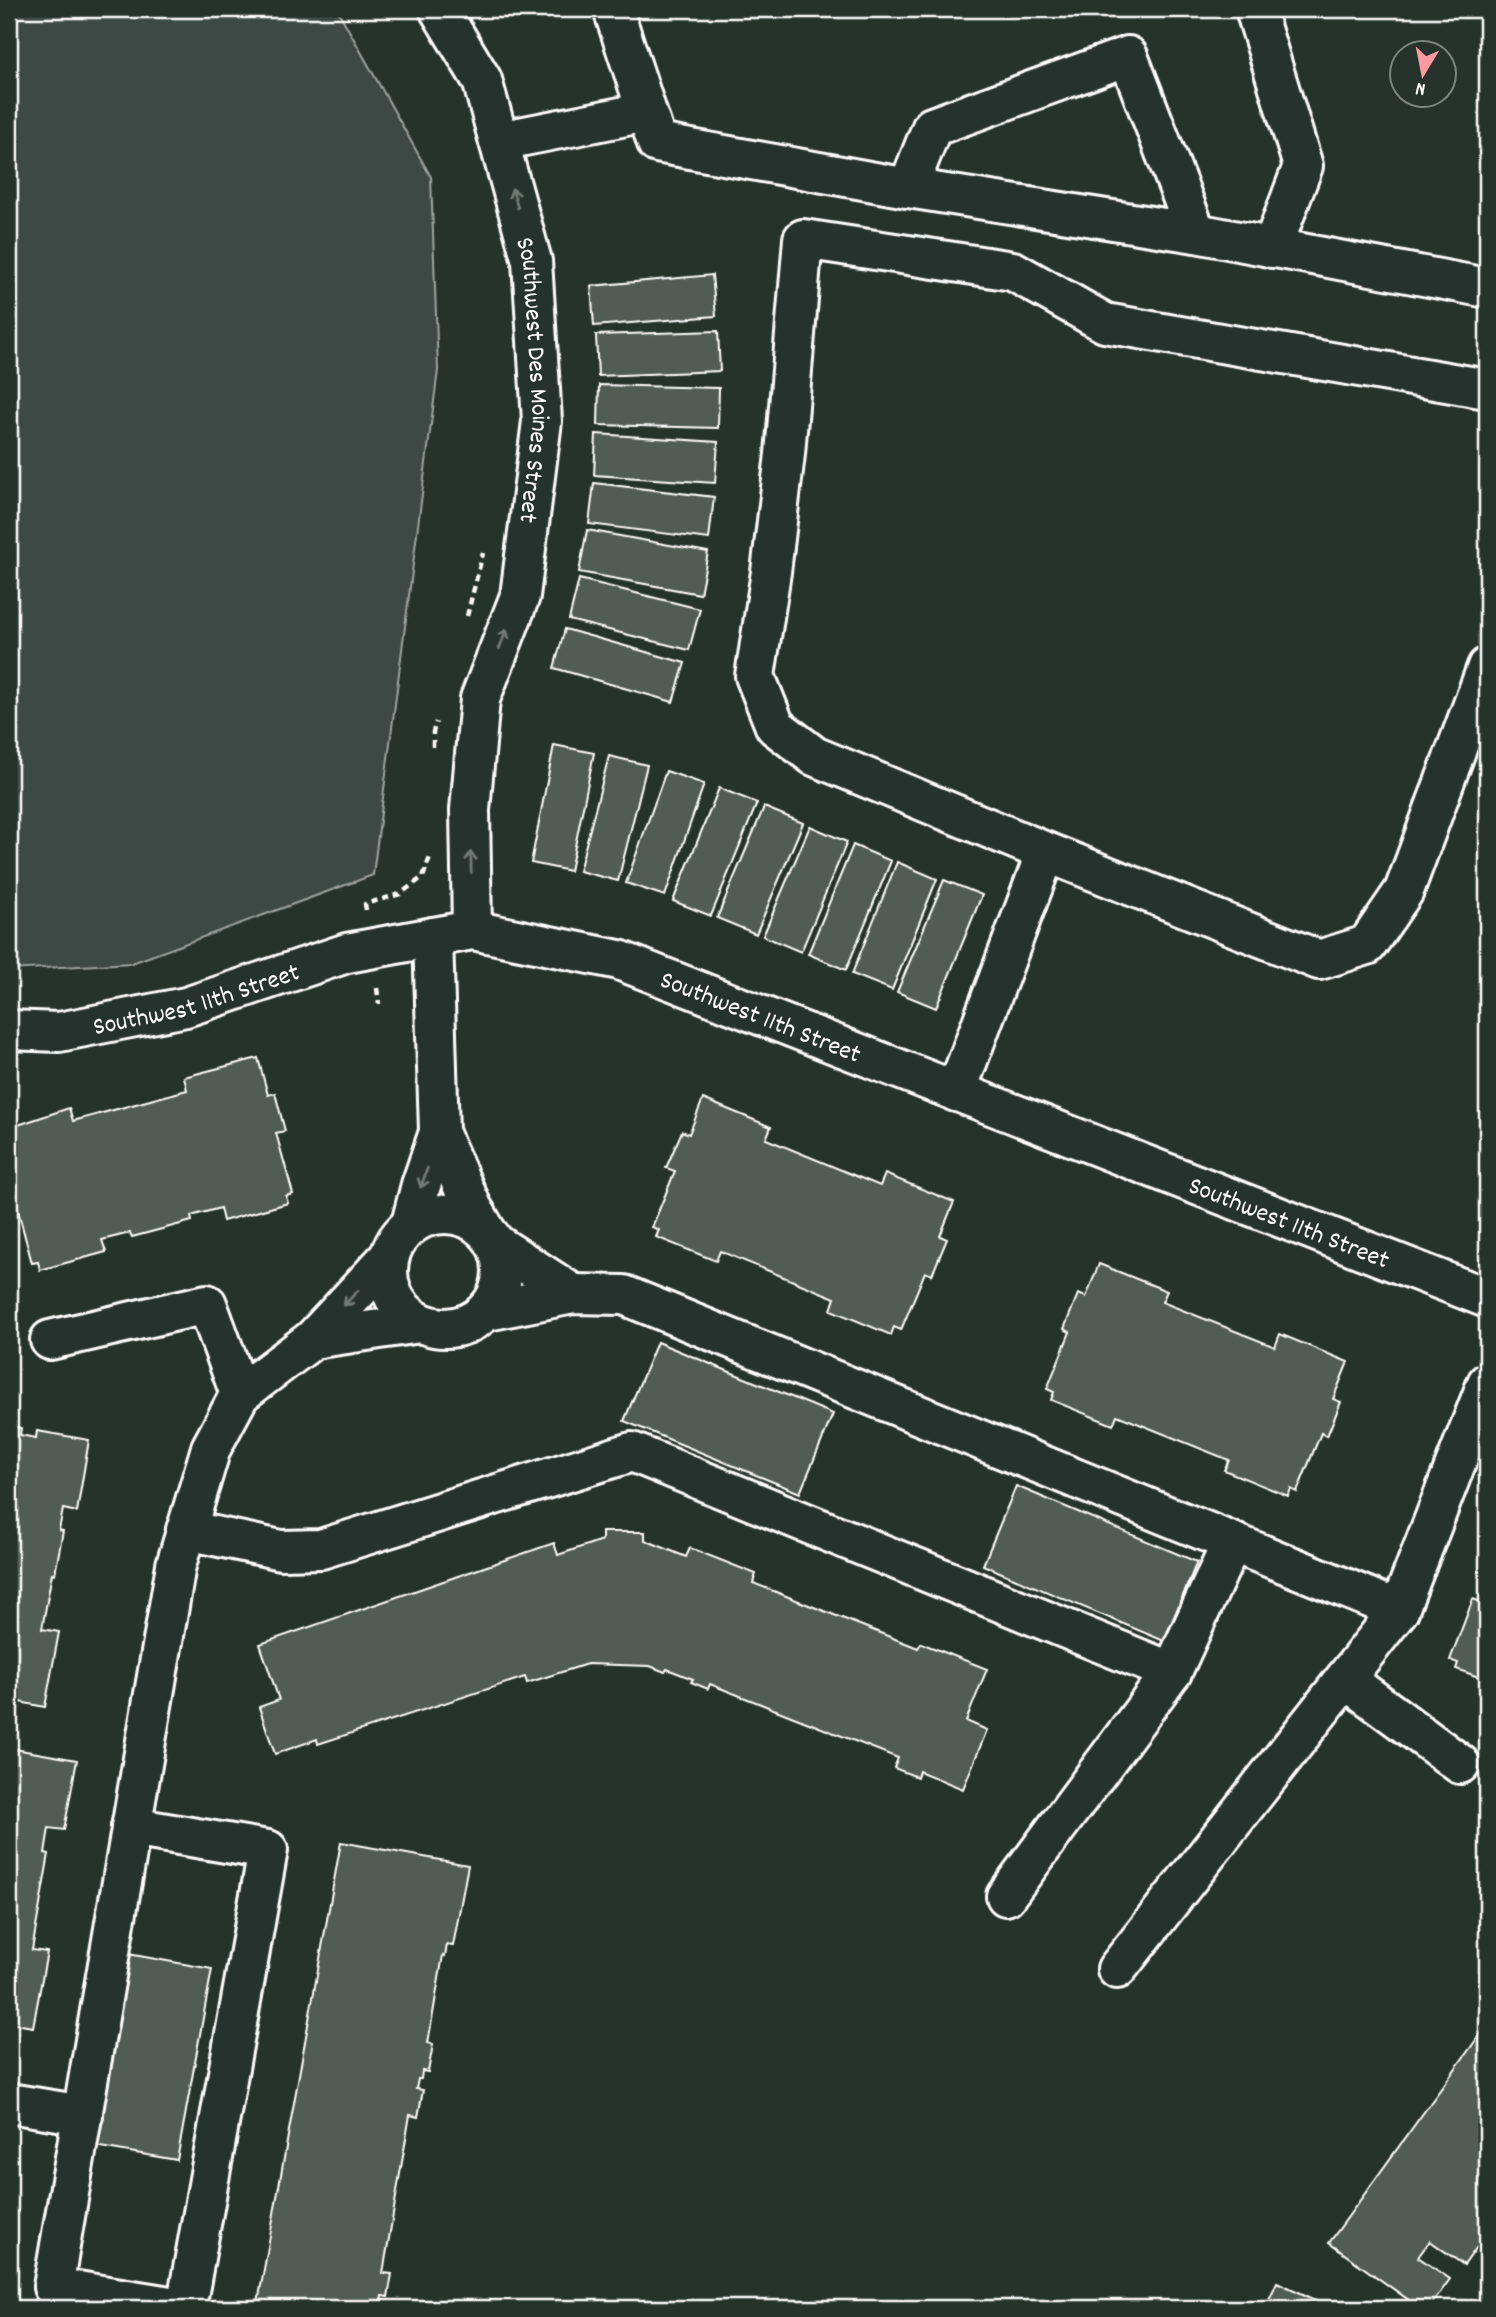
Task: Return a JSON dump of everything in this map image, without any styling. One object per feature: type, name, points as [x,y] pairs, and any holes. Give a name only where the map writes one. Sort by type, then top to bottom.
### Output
[{"type":"street","name":"Southwest Des Moines Street","points":[[439,9],[482,79],[533,261],[542,421],[520,596],[480,699],[470,810],[472,930]]},
{"type":"street","points":[[613,9],[657,144],[908,188],[1196,233],[1487,288]]},
{"type":"street","points":[[1255,9],[1303,166],[1272,248]]},
{"type":"street","points":[[908,188],[932,127],[1128,56],[1196,233]]},
{"type":"street","points":[[499,141],[646,113]]},
{"type":"street","points":[[1487,389],[1105,323],[1013,271],[803,239],[783,467],[755,676],[775,726],[814,756],[1046,852],[1319,960],[1367,945],[1405,891],[1487,667]]},
{"type":"street","points":[[956,1091],[1046,852]]},
{"type":"street","name":"Southwest 11th Street","points":[[9,1030],[60,1032],[186,1007],[348,953],[472,930],[619,961],[1487,1298]]},
{"type":"street","points":[[411,1224],[439,1132],[433,937]]},
{"type":"street","points":[[389,1256],[387,1277],[393,1296],[405,1312],[420,1323],[437,1328],[455,1328],[473,1322],[487,1311],[498,1296],[503,1279],[502,1261],[491,1236],[472,1207],[439,1132]]},
{"type":"street","points":[[131,1827],[268,1850],[184,2308],[53,2287],[83,2115],[131,1827],[176,1565],[211,1448],[240,1394],[313,1339],[389,1256],[397,1238],[411,1224],[429,1215],[449,1213],[469,1218],[573,1294]]},
{"type":"street","points":[[487,1311],[573,1294],[624,1295],[1399,1610]]},
{"type":"street","points":[[50,1340],[207,1304],[240,1394]]},
{"type":"street","points":[[313,1339],[420,1323]]},
{"type":"street","points":[[1117,1969],[1399,1610],[1487,1383]]},
{"type":"street","points":[[186,1530],[281,1550],[321,1549],[632,1452],[1172,1672]]},
{"type":"street","points":[[1006,1896],[1172,1672],[1232,1542]]},
{"type":"street","points":[[1345,1679],[1460,1764]]},
{"type":"street","points":[[9,2103],[83,2115]]},
{"type":"path","points":[[467,618],[484,546]]},
{"type":"path","points":[[433,758],[436,719]]},
{"type":"path","points":[[379,1004],[365,904],[400,894],[424,877],[433,845]]},
{"type":"shaded area","points":[[9,9],[337,9],[431,177],[438,370],[373,875],[132,963],[9,970]]},
{"type":"building","points":[[712,275],[716,316],[594,326],[591,286]]},
{"type":"building","points":[[718,331],[720,371],[598,376],[596,335]]},
{"type":"building","points":[[599,385],[719,388],[718,428],[598,425]]},
{"type":"building","points":[[596,434],[718,442],[715,483],[594,475]]},
{"type":"building","points":[[594,483],[714,497],[709,539],[589,524]]},
{"type":"building","points":[[587,530],[708,552],[700,594],[579,572]]},
{"type":"building","points":[[579,579],[700,609],[689,650],[569,620]]},
{"type":"building","points":[[565,629],[685,663],[673,702],[554,668]]},
{"type":"building","points":[[554,745],[594,753],[570,871],[531,863]]},
{"type":"building","points":[[609,756],[647,765],[618,881],[579,871]]},
{"type":"building","points":[[666,771],[704,784],[665,896],[626,883]]},
{"type":"building","points":[[719,788],[757,803],[711,916],[673,901]]},
{"type":"building","points":[[764,807],[803,823],[756,934],[717,918]]},
{"type":"building","points":[[810,826],[847,842],[801,952],[763,936]]},
{"type":"building","points":[[853,845],[891,861],[846,970],[808,954]]},
{"type":"building","points":[[897,862],[937,879],[892,990],[852,974]]},
{"type":"building","points":[[944,880],[982,895],[936,1008],[897,992]]},
{"type":"building","points":[[258,1058],[268,1095],[275,1093],[285,1131],[276,1133],[293,1194],[286,1196],[288,1203],[223,1221],[220,1208],[191,1216],[192,1221],[132,1237],[130,1233],[102,1240],[106,1252],[40,1270],[38,1262],[32,1263],[16,1203],[10,1206],[9,1203],[9,1128],[69,1108],[73,1121],[187,1090],[184,1077]]},
{"type":"building","points":[[703,1099],[771,1127],[766,1139],[880,1186],[885,1174],[954,1202],[940,1236],[947,1239],[932,1275],[925,1272],[901,1330],[894,1327],[891,1335],[831,1310],[835,1298],[720,1251],[716,1261],[656,1237],[659,1230],[652,1227],[675,1171],[666,1168],[682,1131],[689,1134]]},
{"type":"building","points":[[1099,1264],[1167,1291],[1162,1302],[1275,1347],[1280,1334],[1348,1362],[1333,1399],[1341,1402],[1327,1436],[1321,1433],[1297,1492],[1291,1489],[1288,1496],[1224,1470],[1229,1460],[1117,1415],[1113,1425],[1051,1400],[1054,1392],[1047,1389],[1070,1332],[1064,1329],[1078,1294],[1086,1297]]},
{"type":"building","points":[[657,1342],[833,1414],[800,1493],[624,1421]]},
{"type":"building","points":[[9,1426],[21,1428],[20,1435],[36,1438],[37,1431],[89,1440],[77,1512],[63,1509],[59,1530],[63,1531],[42,1629],[59,1632],[45,1707],[9,1700]]},
{"type":"building","points":[[1016,1486],[1197,1562],[1164,1641],[983,1565]]},
{"type":"building","points":[[602,1532],[645,1532],[645,1540],[686,1557],[690,1548],[756,1574],[753,1583],[918,1648],[921,1643],[987,1669],[966,1721],[987,1730],[963,1789],[919,1771],[917,1777],[894,1768],[898,1758],[710,1684],[708,1689],[691,1682],[693,1679],[650,1666],[587,1664],[527,1683],[525,1677],[318,1744],[317,1739],[275,1754],[259,1707],[279,1700],[260,1644],[554,1543],[558,1555],[602,1540]]},
{"type":"building","points":[[1487,1593],[1487,1680],[1456,1669],[1458,1663],[1450,1660],[1473,1599],[1484,1603]]},
{"type":"building","points":[[9,1748],[77,1760],[64,1830],[49,1828],[45,1853],[49,1854],[32,1950],[47,1952],[33,2027],[9,2023]]},
{"type":"building","points":[[341,1842],[468,1865],[453,1946],[447,1945],[445,1956],[443,1955],[428,2043],[433,2044],[428,2072],[422,2071],[416,2089],[423,2090],[418,2117],[410,2115],[383,2273],[392,2274],[388,2297],[382,2296],[380,2308],[257,2308]]},
{"type":"building","points":[[128,1954],[212,1969],[177,2160],[94,2146]]},
{"type":"building","points":[[1487,2025],[1487,2169],[1481,2179],[1487,2183],[1487,2233],[1464,2265],[1430,2241],[1418,2257],[1450,2279],[1429,2308],[1420,2308],[1329,2243]]},
{"type":"building","points":[[1277,2282],[1333,2308],[1265,2308]]}]
